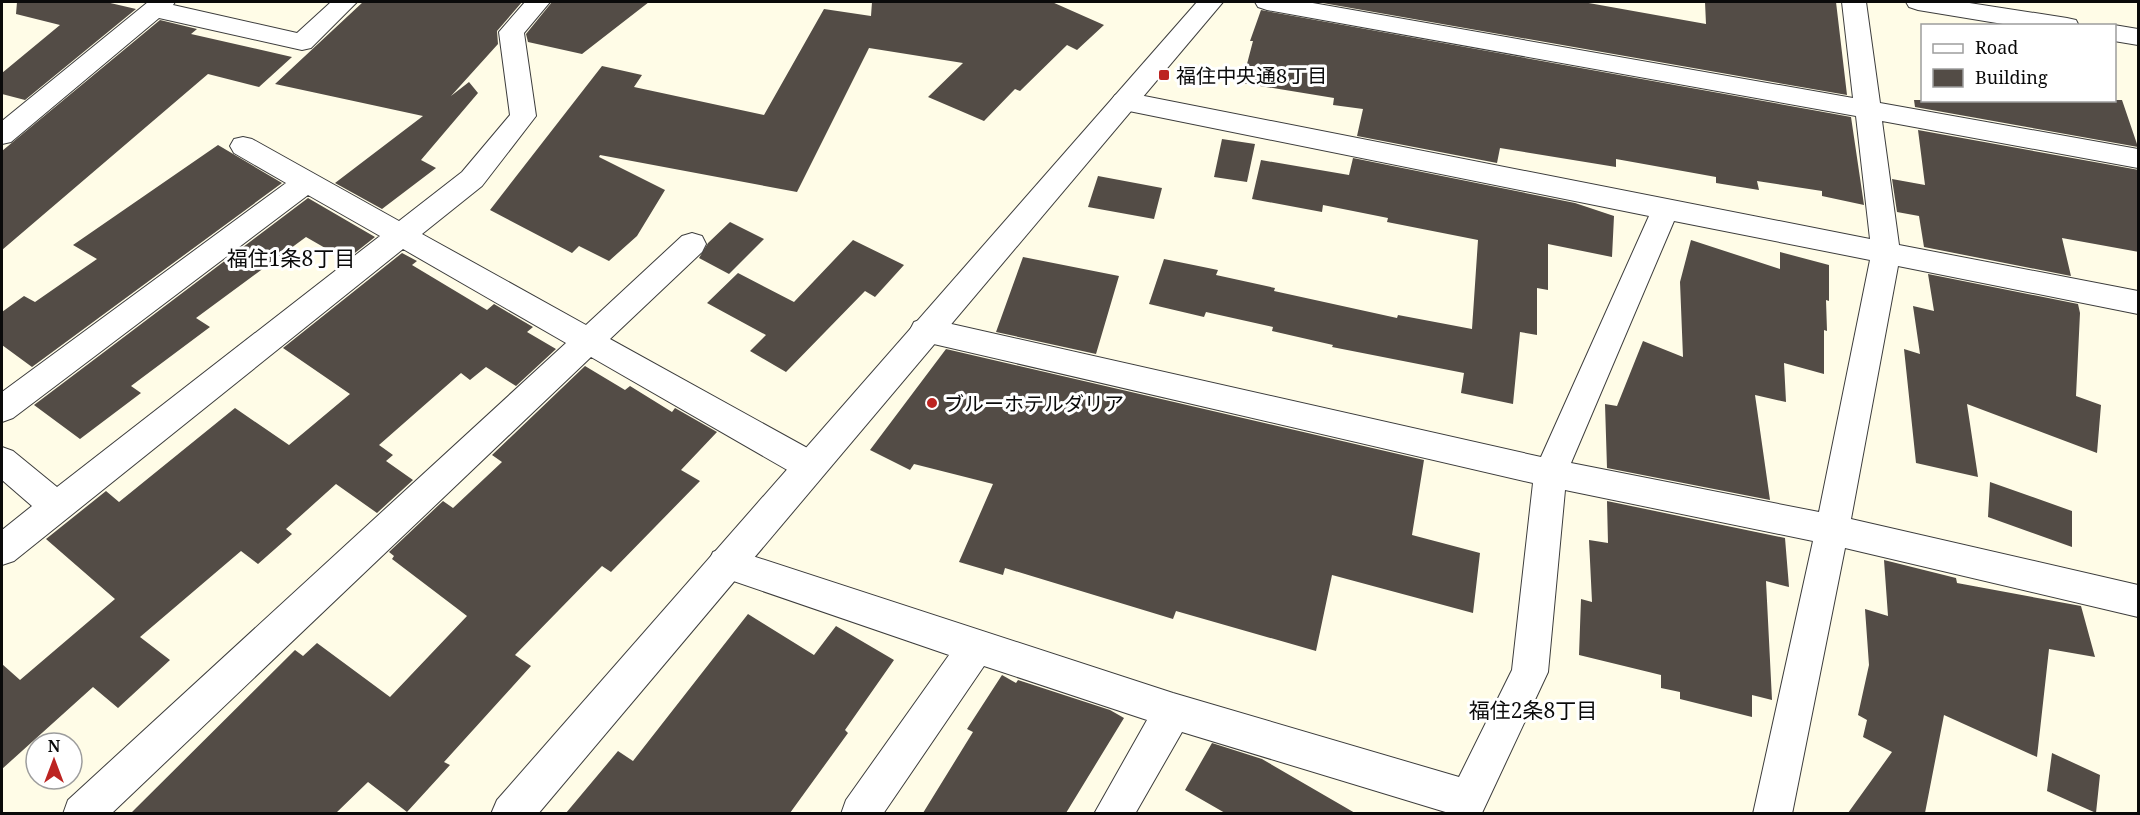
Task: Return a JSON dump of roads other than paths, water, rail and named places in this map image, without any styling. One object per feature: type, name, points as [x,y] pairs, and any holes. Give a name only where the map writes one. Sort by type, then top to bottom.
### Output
[{"type":"street","points":[[2,135],[158,5],[302,42],[345,2]]},
{"type":"street","points":[[2,550],[472,179],[524,116],[511,32],[538,2]]},
{"type":"street","points":[[511,813],[808,465],[1210,2]]},
{"type":"street","points":[[1267,2],[2139,158]]},
{"type":"street","points":[[1772,813],[1832,530],[1886,252],[1870,111],[1854,2]]},
{"type":"street","points":[[1918,2],[2055,24]]},
{"type":"street","points":[[2116,33],[2139,37]]},
{"type":"street","points":[[1124,101],[2139,303]]},
{"type":"street","points":[[243,146],[808,465]]},
{"type":"street","points":[[2,409],[306,182]]},
{"type":"street","points":[[725,563],[1464,806],[1530,672],[1550,472],[1666,208]]},
{"type":"street","points":[[82,813],[692,244]]},
{"type":"street","points":[[925,330],[1550,472],[1832,530],[2139,601]]},
{"type":"street","points":[[2,461],[56,506]]},
{"type":"street","points":[[860,813],[976,647]]},
{"type":"street","points":[[1113,813],[1173,711]]},
{"type":"place","name":"福住中央通8丁目","points":[[1164,75]]},
{"type":"place","name":"ブルーホテルダリア","points":[[932,403]]},
{"type":"district","name":"福住1条8丁目","points":[[291,258]]},
{"type":"district","name":"福住2条8丁目","points":[[1533,710]]}]
